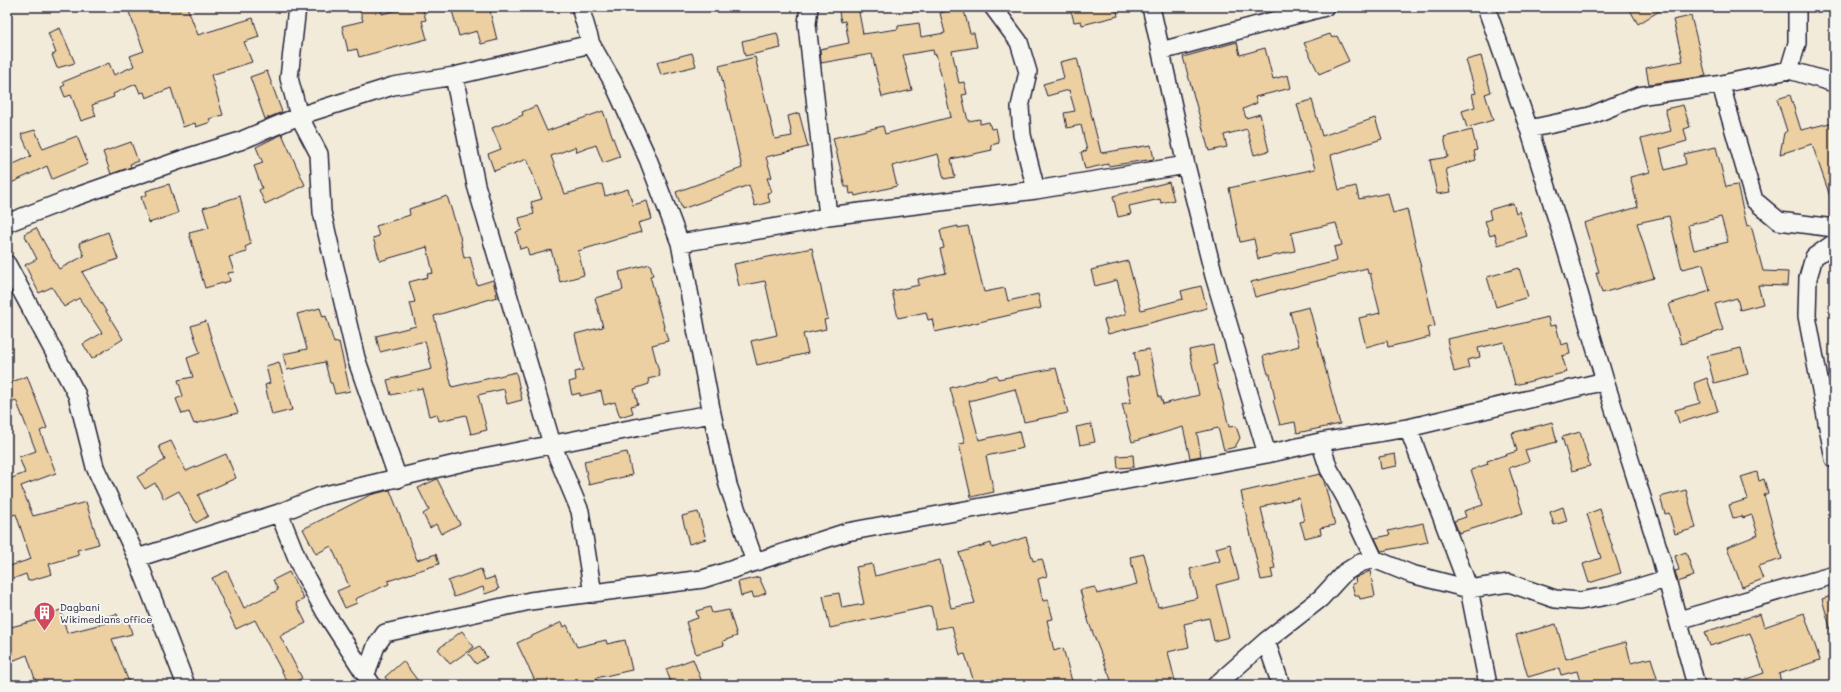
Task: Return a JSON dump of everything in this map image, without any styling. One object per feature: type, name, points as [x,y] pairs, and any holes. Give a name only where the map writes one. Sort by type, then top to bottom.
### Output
[{"type":"street","points":[[297,7],[289,78],[299,116],[319,154],[322,212],[356,358],[398,479]]},
{"type":"street","points":[[580,7],[591,44],[613,82],[648,159],[680,243],[712,414],[728,485],[756,562]]},
{"type":"street","points":[[809,7],[808,24],[828,216]]},
{"type":"street","points":[[993,7],[1019,42],[1028,72],[1020,107],[1022,135],[1036,190]]},
{"type":"street","points":[[1151,7],[1186,165],[1214,276],[1267,454]]},
{"type":"street","points":[[1160,51],[1325,7]]},
{"type":"street","points":[[1486,7],[1529,129],[1679,620],[1696,685]]},
{"type":"street","points":[[1789,70],[1797,43],[1797,7]]},
{"type":"street","points":[[7,223],[72,198],[192,156],[240,141],[299,116],[393,86],[454,76],[591,44]]},
{"type":"street","points":[[1529,129],[1590,116],[1638,96],[1717,85],[1789,70],[1834,83]]},
{"type":"street","points":[[454,76],[476,185],[552,444],[580,511],[593,594]]},
{"type":"street","points":[[1717,85],[1722,89],[1754,200],[1779,221],[1834,228]]},
{"type":"street","points":[[680,243],[801,223],[828,216],[1036,190],[1186,165]]},
{"type":"street","points":[[1834,243],[1814,257],[1808,278],[1807,316],[1830,407],[1834,459]]},
{"type":"street","points":[[7,264],[14,293],[77,395],[96,467],[137,558],[186,685]]},
{"type":"street","points":[[369,679],[376,646],[385,633],[530,601],[703,579],[847,532],[1267,454],[1320,442],[1408,428],[1605,381]]},
{"type":"street","points":[[137,558],[279,513],[321,496],[398,479],[464,462],[712,414]]},
{"type":"street","points":[[1408,428],[1469,589],[1488,685]]},
{"type":"street","points":[[1320,442],[1329,469],[1345,497],[1374,559]]},
{"type":"street","points":[[279,513],[301,568],[321,606],[369,679]]},
{"type":"street","points":[[1216,685],[1266,641],[1321,598],[1344,573],[1360,563],[1374,559],[1411,574],[1469,589],[1509,583],[1555,599],[1580,601],[1614,595],[1666,579]]},
{"type":"street","points":[[1679,620],[1834,575]]},
{"type":"street","points":[[1266,641],[1281,685]]},
{"type":"building","points":[[127,7],[187,7],[198,35],[253,18],[259,37],[244,42],[252,62],[211,75],[223,115],[209,119],[211,122],[196,127],[195,123],[183,127],[171,88],[146,98],[144,92],[140,93],[136,84],[113,94],[114,97],[92,105],[96,116],[81,121],[71,95],[65,97],[61,87],[65,85],[63,82],[109,63],[114,75],[134,66],[130,56],[144,51]]},
{"type":"building","points":[[359,7],[381,7],[382,14],[409,7],[422,7],[426,20],[422,21],[427,39],[359,57],[357,49],[348,51],[342,26],[363,21]]},
{"type":"building","points":[[451,7],[489,7],[497,40],[481,44],[477,31],[459,36]]},
{"type":"building","points":[[838,7],[858,7],[863,34],[898,29],[898,26],[919,23],[921,37],[945,33],[940,13],[963,7],[970,33],[974,33],[977,47],[952,51],[959,83],[964,82],[967,94],[962,95],[968,121],[980,119],[980,124],[989,122],[991,129],[996,128],[999,143],[991,145],[992,150],[951,159],[955,177],[944,179],[938,154],[892,166],[897,186],[855,196],[854,193],[850,194],[849,187],[845,187],[833,138],[883,126],[885,134],[951,117],[936,54],[934,55],[933,50],[903,55],[912,90],[882,97],[872,54],[821,63],[820,49],[849,43],[845,21],[841,22]]},
{"type":"building","points":[[1070,7],[1116,7],[1118,16],[1082,25],[1081,21],[1074,22]]},
{"type":"building","points":[[1628,7],[1666,7],[1638,24]]},
{"type":"building","points":[[1691,16],[1706,76],[1649,84],[1646,68],[1683,61],[1673,20]]},
{"type":"building","points":[[60,28],[75,63],[57,68],[52,55],[56,53],[48,33]]},
{"type":"building","points":[[777,33],[781,48],[745,56],[742,41]]},
{"type":"building","points":[[1330,34],[1332,38],[1337,36],[1349,61],[1319,74],[1304,43]]},
{"type":"building","points":[[1237,42],[1240,55],[1265,48],[1273,79],[1288,75],[1291,88],[1255,97],[1257,103],[1243,109],[1246,118],[1260,114],[1269,151],[1254,155],[1247,129],[1224,135],[1227,147],[1209,151],[1183,57]]},
{"type":"building","points":[[692,53],[696,66],[661,75],[657,62]]},
{"type":"building","points":[[1481,56],[1491,92],[1485,94],[1493,120],[1467,128],[1462,111],[1475,107],[1472,94],[1476,93],[1466,60]]},
{"type":"building","points":[[755,57],[775,139],[792,136],[788,116],[799,113],[808,147],[766,157],[772,177],[767,178],[772,192],[767,193],[770,202],[755,206],[749,185],[682,209],[676,192],[742,168],[719,66]]},
{"type":"building","points":[[1077,58],[1101,153],[1151,145],[1154,159],[1108,166],[1108,164],[1085,169],[1081,152],[1087,151],[1081,125],[1067,128],[1064,113],[1075,111],[1069,90],[1047,96],[1043,84],[1064,78],[1060,62]]},
{"type":"building","points":[[267,71],[282,112],[265,119],[250,77]]},
{"type":"building","points":[[1790,95],[1801,130],[1834,122],[1834,202],[1832,202],[1812,144],[1780,154],[1784,133],[1787,131],[1777,99]]},
{"type":"building","points":[[1312,100],[1322,136],[1375,118],[1382,139],[1331,155],[1339,190],[1356,186],[1359,199],[1388,193],[1393,213],[1407,209],[1435,326],[1428,328],[1430,337],[1388,347],[1387,341],[1366,347],[1359,318],[1380,313],[1370,273],[1368,274],[1367,268],[1255,297],[1251,282],[1337,261],[1334,247],[1342,245],[1336,223],[1291,233],[1295,251],[1258,259],[1254,239],[1240,242],[1229,188],[1315,169],[1297,104]]},
{"type":"building","points":[[1683,105],[1690,127],[1684,129],[1687,141],[1660,149],[1665,170],[1686,164],[1684,154],[1716,147],[1726,187],[1737,185],[1747,226],[1751,225],[1763,271],[1788,272],[1787,286],[1758,285],[1763,304],[1740,310],[1737,298],[1715,304],[1723,330],[1681,344],[1669,304],[1710,291],[1703,264],[1682,269],[1669,216],[1637,223],[1654,278],[1602,293],[1596,273],[1599,272],[1584,223],[1638,207],[1630,177],[1650,172],[1641,139],[1671,131],[1665,109]],"holes":[[[1721,217],[1728,242],[1694,250],[1688,225]]]},
{"type":"building","points":[[536,106],[547,131],[603,111],[620,157],[603,163],[596,145],[577,152],[575,147],[551,156],[565,194],[602,184],[605,196],[628,189],[633,205],[647,201],[652,219],[638,223],[641,232],[578,251],[584,275],[560,282],[551,250],[529,256],[527,247],[520,249],[516,232],[522,230],[519,218],[534,214],[531,202],[542,199],[527,159],[494,171],[488,154],[501,149],[492,128],[523,115],[522,112]]},
{"type":"building","points":[[35,130],[43,149],[77,136],[88,164],[52,179],[47,166],[7,185],[7,167],[31,156],[21,134]]},
{"type":"building","points":[[1472,130],[1477,150],[1474,151],[1476,160],[1446,169],[1451,192],[1437,194],[1430,160],[1448,157],[1444,137]]},
{"type":"building","points":[[282,134],[305,185],[265,204],[259,190],[262,188],[254,166],[263,163],[256,147]]},
{"type":"building","points":[[131,142],[138,161],[130,164],[131,167],[111,174],[103,152]]},
{"type":"building","points":[[1169,182],[1174,200],[1161,203],[1160,199],[1129,206],[1131,214],[1118,217],[1113,196]]},
{"type":"building","points":[[169,184],[178,213],[149,223],[141,197],[147,195],[146,191]]},
{"type":"building","points":[[240,196],[251,244],[245,247],[247,252],[229,257],[234,272],[228,273],[230,281],[205,288],[189,233],[209,228],[203,208]]},
{"type":"building","points":[[447,196],[460,236],[464,258],[470,256],[477,285],[493,280],[497,297],[434,316],[452,387],[516,372],[522,400],[507,404],[504,389],[478,395],[487,430],[471,434],[466,415],[439,421],[437,414],[429,416],[422,388],[391,395],[387,380],[432,369],[425,341],[380,352],[376,336],[416,326],[410,303],[415,302],[409,282],[428,277],[427,274],[433,273],[427,247],[380,261],[373,238],[379,236],[376,226],[410,215],[409,209]]},
{"type":"building","points":[[1513,203],[1516,213],[1519,211],[1527,236],[1498,245],[1495,234],[1490,236],[1485,221],[1491,219],[1489,210]]},
{"type":"building","points":[[958,226],[958,228],[968,226],[984,292],[1005,288],[1008,301],[1038,294],[1041,308],[935,332],[932,319],[928,320],[926,312],[898,318],[892,291],[919,285],[918,279],[946,273],[940,249],[944,248],[940,230]]},
{"type":"building","points":[[36,228],[59,269],[84,256],[79,243],[108,232],[118,259],[82,272],[123,339],[92,359],[83,344],[102,333],[79,298],[64,307],[52,287],[39,293],[25,265],[37,259],[24,234]]},
{"type":"building","points":[[812,248],[828,319],[824,320],[826,329],[803,334],[808,353],[757,365],[751,341],[777,335],[765,281],[739,286],[734,264]]},
{"type":"building","points":[[1128,261],[1141,310],[1183,299],[1181,291],[1201,286],[1207,308],[1108,334],[1104,320],[1126,314],[1117,280],[1095,286],[1091,270]]},
{"type":"building","points":[[650,264],[653,275],[650,276],[668,341],[652,345],[660,376],[648,379],[649,384],[634,389],[638,404],[631,406],[633,413],[620,417],[615,402],[604,405],[601,391],[580,396],[580,393],[572,395],[569,382],[576,380],[575,372],[583,370],[575,334],[603,327],[595,298],[623,290],[619,272]]},
{"type":"building","points":[[1519,268],[1528,297],[1496,307],[1487,277]]},
{"type":"building","points":[[1309,307],[1340,424],[1297,433],[1295,422],[1280,425],[1273,400],[1275,399],[1270,374],[1268,374],[1263,356],[1299,346],[1290,312]]},
{"type":"building","points":[[320,308],[323,317],[326,316],[334,343],[339,342],[350,391],[335,394],[332,383],[330,383],[325,362],[287,370],[283,354],[307,349],[297,314]]},
{"type":"building","points":[[1548,317],[1550,326],[1556,325],[1561,345],[1568,343],[1570,354],[1562,356],[1567,372],[1515,385],[1504,342],[1478,348],[1480,357],[1467,360],[1469,368],[1454,372],[1447,339],[1495,330]]},
{"type":"building","points":[[206,321],[221,370],[238,413],[194,424],[189,412],[182,414],[176,399],[183,396],[178,380],[193,377],[187,358],[200,353],[191,326]]},
{"type":"building","points":[[1213,345],[1217,364],[1213,365],[1229,427],[1236,426],[1240,438],[1235,447],[1224,450],[1218,428],[1197,433],[1201,456],[1190,458],[1183,427],[1132,442],[1122,404],[1131,402],[1126,378],[1139,375],[1134,352],[1149,349],[1159,397],[1161,397],[1163,404],[1199,395],[1189,350]]},
{"type":"building","points":[[1741,348],[1748,374],[1714,383],[1707,356]]},
{"type":"building","points":[[279,362],[292,410],[272,415],[265,385],[270,383],[266,366]]},
{"type":"building","points":[[1056,368],[1068,413],[1024,422],[1015,389],[969,401],[979,440],[1019,431],[1023,448],[986,456],[994,492],[971,497],[959,444],[965,443],[950,388],[997,375],[998,379]]},
{"type":"building","points":[[27,376],[47,428],[40,431],[56,473],[21,486],[33,516],[86,502],[99,544],[77,550],[79,555],[49,564],[52,574],[28,581],[26,574],[7,581],[7,567],[31,559],[16,514],[7,517],[7,480],[25,473],[19,457],[36,451],[16,400],[7,404],[7,384]]},
{"type":"building","points":[[1707,378],[1718,411],[1679,423],[1675,410],[1700,403],[1694,383]]},
{"type":"building","points":[[1552,422],[1557,442],[1525,450],[1529,461],[1509,468],[1523,513],[1459,533],[1454,521],[1466,517],[1464,511],[1483,505],[1471,470],[1488,464],[1487,461],[1517,451],[1512,433]]},
{"type":"building","points":[[1091,424],[1095,442],[1080,445],[1076,427]]},
{"type":"building","points":[[1580,432],[1590,466],[1572,471],[1562,437]]},
{"type":"building","points":[[171,441],[186,471],[226,454],[236,478],[198,495],[208,516],[196,523],[179,491],[164,499],[155,483],[145,489],[137,477],[165,460],[159,446]]},
{"type":"building","points":[[627,452],[632,475],[589,485],[584,461]]},
{"type":"building","points":[[1395,454],[1397,466],[1381,469],[1379,457]]},
{"type":"building","points":[[1133,455],[1134,467],[1118,468],[1117,456]]},
{"type":"building","points":[[1757,472],[1759,481],[1764,479],[1768,493],[1764,495],[1782,559],[1758,566],[1763,579],[1742,587],[1727,547],[1758,535],[1752,515],[1743,518],[1742,516],[1733,518],[1729,505],[1748,499],[1741,477]]},
{"type":"building","points":[[1320,474],[1324,481],[1335,525],[1320,528],[1321,534],[1305,538],[1300,522],[1304,521],[1299,498],[1266,505],[1266,507],[1261,508],[1275,568],[1271,569],[1273,578],[1261,580],[1241,492]]},
{"type":"building","points":[[437,479],[460,524],[441,534],[436,524],[430,528],[423,514],[429,510],[418,488]]},
{"type":"building","points":[[390,490],[417,560],[436,554],[439,564],[388,581],[389,584],[355,599],[357,603],[345,608],[337,591],[349,586],[331,546],[316,554],[303,529],[370,495]]},
{"type":"building","points":[[1686,490],[1696,528],[1675,534],[1669,513],[1665,514],[1660,497]]},
{"type":"building","points":[[1563,507],[1567,521],[1554,525],[1550,512]]},
{"type":"building","points":[[1600,509],[1621,573],[1589,583],[1583,564],[1601,558],[1587,514]]},
{"type":"building","points":[[698,512],[706,539],[689,544],[682,516]]},
{"type":"building","points":[[1423,523],[1428,542],[1381,551],[1375,538],[1390,535],[1388,531]]},
{"type":"building","points":[[1026,537],[1033,561],[1042,559],[1047,576],[1038,579],[1043,601],[1048,600],[1053,619],[1047,620],[1054,651],[1063,648],[1073,685],[975,685],[965,654],[960,655],[952,626],[936,629],[931,606],[830,628],[823,596],[839,593],[842,608],[864,604],[856,567],[872,564],[875,576],[940,560],[951,608],[975,603],[959,553],[991,543],[992,548]]},
{"type":"building","points":[[1230,544],[1239,579],[1216,585],[1229,637],[1214,641],[1209,618],[1184,624],[1189,647],[1168,652],[1176,685],[1113,685],[1089,623],[1080,590],[1095,587],[1097,594],[1137,584],[1130,557],[1144,554],[1158,607],[1198,598],[1190,569],[1220,561],[1216,548]]},
{"type":"building","points":[[1686,552],[1694,576],[1678,582],[1675,571],[1679,570],[1675,556]]},
{"type":"building","points":[[481,569],[485,580],[494,577],[499,589],[485,594],[483,587],[454,597],[448,581]]},
{"type":"building","points":[[227,571],[244,608],[278,590],[273,580],[289,572],[304,599],[296,603],[306,623],[280,636],[302,678],[289,685],[255,620],[236,629],[212,578]]},
{"type":"building","points":[[1370,571],[1375,596],[1360,599],[1359,596],[1355,596],[1352,584],[1356,583],[1355,578]]},
{"type":"building","points":[[759,577],[766,593],[754,598],[752,593],[741,596],[738,582]]},
{"type":"building","points":[[1834,595],[1834,630],[1831,631],[1822,599]]},
{"type":"building","points":[[710,607],[712,613],[729,610],[737,636],[723,641],[724,645],[696,654],[686,622],[698,618],[696,611]]},
{"type":"building","points":[[50,609],[51,613],[61,610],[67,633],[106,623],[104,617],[117,614],[119,621],[128,619],[132,634],[112,639],[130,685],[37,685],[27,655],[7,663],[7,628],[38,620],[36,613]]},
{"type":"building","points":[[1804,613],[1820,660],[1779,674],[1781,682],[1772,685],[1735,685],[1735,683],[1764,673],[1750,633],[1710,646],[1705,632],[1760,614],[1764,627]]},
{"type":"building","points":[[562,622],[564,627],[567,625],[577,647],[606,640],[607,644],[625,640],[632,670],[596,678],[599,685],[537,685],[517,643]]},
{"type":"building","points":[[1556,624],[1566,659],[1626,642],[1631,663],[1651,658],[1659,685],[1581,685],[1577,671],[1561,675],[1559,668],[1528,677],[1516,635]]},
{"type":"building","points":[[462,631],[474,647],[450,664],[438,649]]},
{"type":"building","points":[[479,646],[487,657],[476,664],[468,653]]},
{"type":"building","points":[[693,659],[702,682],[696,685],[672,685],[666,669]]},
{"type":"building","points":[[403,661],[421,685],[391,685],[385,677]]},
{"type":"place","name":"Dagbani Wikimedians office","points":[[45,632]]}]
